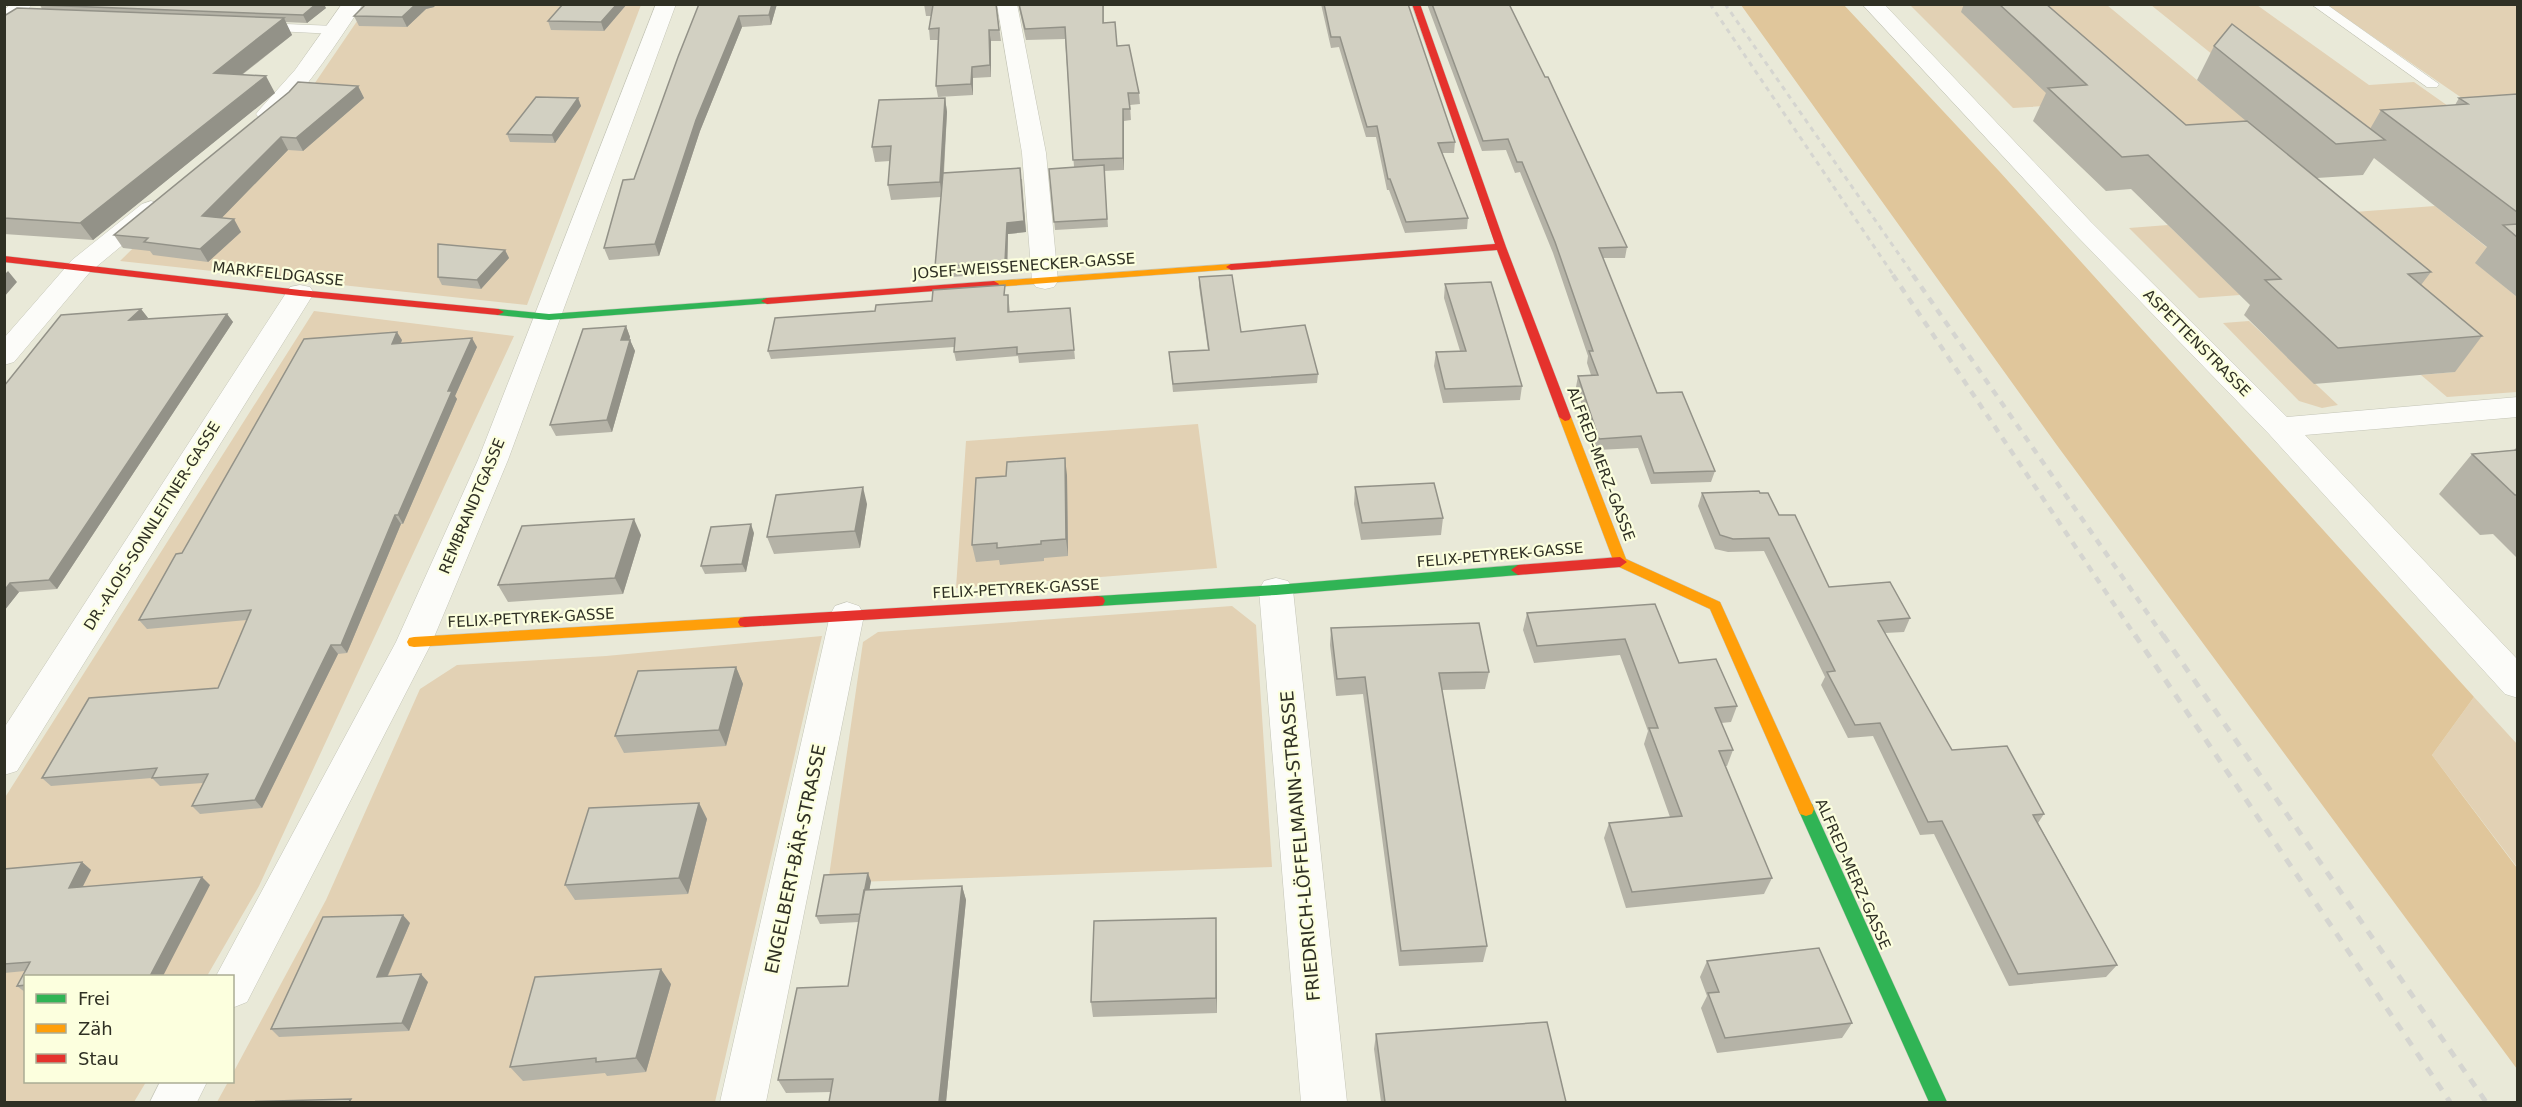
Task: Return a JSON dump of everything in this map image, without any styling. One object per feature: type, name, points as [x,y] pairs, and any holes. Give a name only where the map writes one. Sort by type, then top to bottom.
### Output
[{"type":"street","points":[[249,129],[286,98],[306,74],[353,4]]},
{"type":"street","name":"REMBRANDTGASSE","points":[[234,984],[414,642],[493,460],[666,4]]},
{"type":"street","points":[[1007,4],[1034,153],[1045,281]]},
{"type":"street","name":"ALFRED-MERZ-GASSE","points":[[1416,4],[1501,247],[1620,562],[1715,606],[1938,1102]]},
{"type":"street","name":"ASPETTENSTRASSE","points":[[1872,4],[2082,226],[2280,427],[2517,684]]},
{"type":"street","points":[[4,356],[81,266],[167,196]]},
{"type":"street","name":"JOSEF-WEISSENECKER-GASSE","points":[[549,317],[1501,247]]},
{"type":"street","name":"MARKFELDGASSE","points":[[4,259],[81,266],[171,279],[300,293],[549,317]]},
{"type":"street","name":"DR.-ALOIS-SONNLEITNER-GASSE","points":[[4,760],[300,293]]},
{"type":"street","points":[[2280,427],[2517,407]]},
{"type":"street","name":"FELIX-PETYREK-GASSE","points":[[414,642],[1276,590],[1620,562]]},
{"type":"street","name":"FRIEDRICH-LÖFFELMANN-STRASSE","points":[[1276,590],[1324,1102]]},
{"type":"street","name":"ENGELBERT-BÄR-STRASSE","points":[[743,1102],[847,615]]},
{"type":"street","points":[[172,1102],[183,1083]]},
{"type":"lane","points":[[2317,4],[2432,84]]},
{"type":"lane","points":[[242,26],[335,30]]},
{"type":"shaded area","points":[[368,5],[641,5],[527,305],[120,261],[184,198],[304,99]]},
{"type":"shaded area","points":[[1741,5],[1844,5],[1999,171],[2474,697],[2432,755],[2517,868],[2517,1069],[2056,444]]},
{"type":"shaded area","points":[[1910,5],[1999,5],[2059,105],[2013,108]]},
{"type":"shaded area","points":[[2008,5],[2107,5],[2215,95],[2259,92],[2151,5],[2257,5],[2369,85],[2414,82],[2492,137],[2177,158]]},
{"type":"shaded area","points":[[2327,5],[2517,5],[2517,136]]},
{"type":"shaded area","points":[[2435,206],[2504,261],[2476,263],[2517,297],[2517,392],[2447,397],[2421,375],[2454,372],[2300,216]]},
{"type":"shaded area","points":[[2168,225],[2240,295],[2199,298],[2129,228]]},
{"type":"shaded area","points":[[314,311],[514,336],[259,886],[208,975],[24,975],[24,1083],[145,1083],[134,1102],[5,1102],[4,799]]},
{"type":"shaded area","points":[[2249,321],[2338,405],[2322,408],[2299,401],[2223,323]]},
{"type":"shaded area","points":[[1198,424],[1217,568],[956,588],[966,441]]},
{"type":"shaded area","points":[[1232,606],[1256,625],[1272,867],[828,883],[863,642],[878,632]]},
{"type":"shaded area","points":[[822,636],[715,1102],[217,1102],[227,1083],[234,1083],[234,1071],[326,900],[420,689],[457,665],[606,656]]},
{"type":"shaded area","points":[[2474,697],[2517,744],[2517,867],[2432,755]]},
{"type":"building","points":[[41,4],[316,4],[303,15]]},
{"type":"building","points":[[366,4],[416,4],[402,17],[354,16]]},
{"type":"building","points":[[563,4],[617,4],[601,22],[548,21]]},
{"type":"building","points":[[699,4],[772,4],[769,15],[739,16],[696,120],[655,244],[604,248],[623,180],[634,179]]},
{"type":"building","points":[[924,4],[996,4],[999,30],[989,30],[990,65],[972,67],[971,84],[936,86],[939,28],[929,29],[933,5]]},
{"type":"building","points":[[1019,4],[1103,4],[1103,23],[1115,22],[1117,46],[1129,45],[1139,93],[1128,93],[1130,109],[1123,109],[1123,158],[1073,160],[1065,27],[1025,29]]},
{"type":"building","points":[[1324,4],[1408,4],[1455,142],[1438,143],[1468,218],[1406,222],[1390,179],[1388,179],[1377,126],[1367,127],[1340,37],[1331,37]]},
{"type":"building","points":[[1432,4],[1509,4],[1545,77],[1548,77],[1627,247],[1599,248],[1657,393],[1682,392],[1715,471],[1654,473],[1641,436],[1599,439],[1578,376],[1598,375],[1589,351],[1593,351],[1555,242],[1522,162],[1517,162],[1508,139],[1483,141]]},
{"type":"building","points":[[1999,4],[2046,4],[2186,125],[2247,121],[2431,272],[2408,274],[2482,336],[2338,348],[2265,280],[2281,279],[2148,155],[2122,157],[2048,88],[2087,85]]},
{"type":"building","points":[[17,8],[284,18],[214,73],[266,76],[80,223],[4,218],[4,16]]},
{"type":"building","points":[[2232,24],[2385,140],[2336,144],[2214,46]]},
{"type":"building","points":[[298,82],[358,86],[296,138],[281,137],[202,216],[234,219],[200,249],[144,242],[148,238],[114,235],[289,92]]},
{"type":"building","points":[[2517,94],[2517,212],[2381,110],[2468,104],[2459,98]]},
{"type":"building","points":[[536,97],[578,98],[552,135],[507,134]]},
{"type":"building","points":[[945,98],[940,182],[888,185],[891,146],[872,147],[879,100]]},
{"type":"building","points":[[1104,165],[1107,219],[1054,222],[1049,169]]},
{"type":"building","points":[[1020,168],[1024,221],[1007,223],[1005,262],[935,267],[943,173]]},
{"type":"building","points":[[2517,224],[2517,237],[2503,225]]},
{"type":"building","points":[[438,244],[505,250],[477,280],[438,277]]},
{"type":"building","points":[[1232,275],[1241,332],[1305,325],[1318,374],[1173,384],[1169,352],[1209,350],[1199,277]]},
{"type":"building","points":[[1491,282],[1522,386],[1445,389],[1436,352],[1466,351],[1445,284]]},
{"type":"building","points":[[1005,285],[1004,295],[1008,295],[1008,312],[1070,308],[1074,350],[1017,354],[1017,347],[954,352],[955,338],[768,351],[775,318],[875,311],[876,305],[932,301],[933,290]]},
{"type":"building","points":[[141,309],[129,320],[227,314],[49,580],[10,583],[4,591],[4,386],[61,315]]},
{"type":"building","points":[[626,326],[621,340],[630,340],[607,420],[550,425],[583,329]]},
{"type":"building","points":[[397,332],[392,344],[472,338],[448,391],[452,391],[398,515],[395,515],[341,645],[331,645],[255,800],[192,806],[208,774],[152,778],[157,768],[42,778],[89,698],[218,688],[251,610],[139,620],[176,554],[182,553],[304,339]]},
{"type":"building","points":[[2517,450],[2517,495],[2472,454]]},
{"type":"building","points":[[1065,458],[1066,539],[997,548],[997,543],[972,545],[976,478],[1006,476],[1007,462]]},
{"type":"building","points":[[1434,483],[1443,518],[1362,523],[1355,487]]},
{"type":"building","points":[[863,487],[855,531],[767,537],[776,495]]},
{"type":"building","points":[[1759,491],[1768,493],[1779,515],[1795,515],[1829,587],[1890,582],[1910,618],[1878,621],[1952,750],[2007,746],[2044,814],[2033,815],[2117,965],[2018,974],[1942,821],[1928,822],[1880,723],[1855,725],[1827,672],[1835,671],[1769,538],[1733,539],[1720,535],[1702,493]]},
{"type":"building","points":[[634,519],[615,578],[498,585],[522,526]]},
{"type":"building","points":[[751,524],[742,564],[701,566],[711,527]]},
{"type":"building","points":[[1655,604],[1679,663],[1716,659],[1737,706],[1715,708],[1733,750],[1719,751],[1772,878],[1632,892],[1609,823],[1682,816],[1649,728],[1658,728],[1625,639],[1537,646],[1527,613]]},
{"type":"building","points":[[1479,623],[1489,672],[1439,673],[1487,946],[1401,951],[1365,677],[1337,679],[1331,628]]},
{"type":"building","points":[[736,667],[719,730],[615,736],[638,671]]},
{"type":"building","points":[[699,803],[679,878],[565,885],[589,808]]},
{"type":"building","points":[[82,862],[69,888],[202,877],[151,975],[24,975],[24,985],[17,986],[30,962],[4,964],[4,869]]},
{"type":"building","points":[[868,873],[860,914],[816,916],[824,875]]},
{"type":"building","points":[[962,886],[939,1102],[829,1102],[833,1079],[778,1080],[797,988],[848,986],[864,890]]},
{"type":"building","points":[[403,915],[377,977],[421,974],[402,1023],[271,1029],[323,917]]},
{"type":"building","points":[[1216,918],[1216,998],[1091,1002],[1094,921]]},
{"type":"building","points":[[1819,948],[1852,1023],[1725,1038],[1708,993],[1719,992],[1707,961]]},
{"type":"building","points":[[661,969],[636,1058],[596,1062],[596,1058],[510,1067],[535,977]]},
{"type":"building","points":[[1547,1022],[1566,1102],[1385,1102],[1376,1034]]},
{"type":"building","points":[[351,1099],[349,1102],[235,1102]]},
{"type":"railway","points":[[1710,4],[1894,276]]},
{"type":"railway","points":[[1725,4],[1914,276]]},
{"type":"railway","points":[[1893,275],[2136,637]]},
{"type":"railway","points":[[1913,275],[2164,637]]},
{"type":"railway","points":[[2135,635],[2450,1102]]},
{"type":"railway","points":[[2163,635],[2486,1102]]},
{"type":"traffic: fast","points":[[498,312],[549,317],[767,301]]},
{"type":"traffic: fast","points":[[1098,601],[1276,590],[1518,570]]},
{"type":"traffic: fast","points":[[1806,809],[1938,1102]]},
{"type":"traffic: slow","points":[[994,284],[1231,267]]},
{"type":"traffic: slow","points":[[1565,417],[1620,562],[1715,606],[1806,809]]},
{"type":"traffic: slow","points":[[414,642],[745,622]]},
{"type":"traffic: jam","points":[[1416,4],[1501,247],[1565,417]]},
{"type":"traffic: jam","points":[[1231,267],[1501,247]]},
{"type":"traffic: jam","points":[[4,259],[300,293],[498,312]]},
{"type":"traffic: jam","points":[[767,301],[994,284]]},
{"type":"traffic: jam","points":[[1518,570],[1620,562]]},
{"type":"traffic: jam","points":[[745,622],[1098,601]]}]
